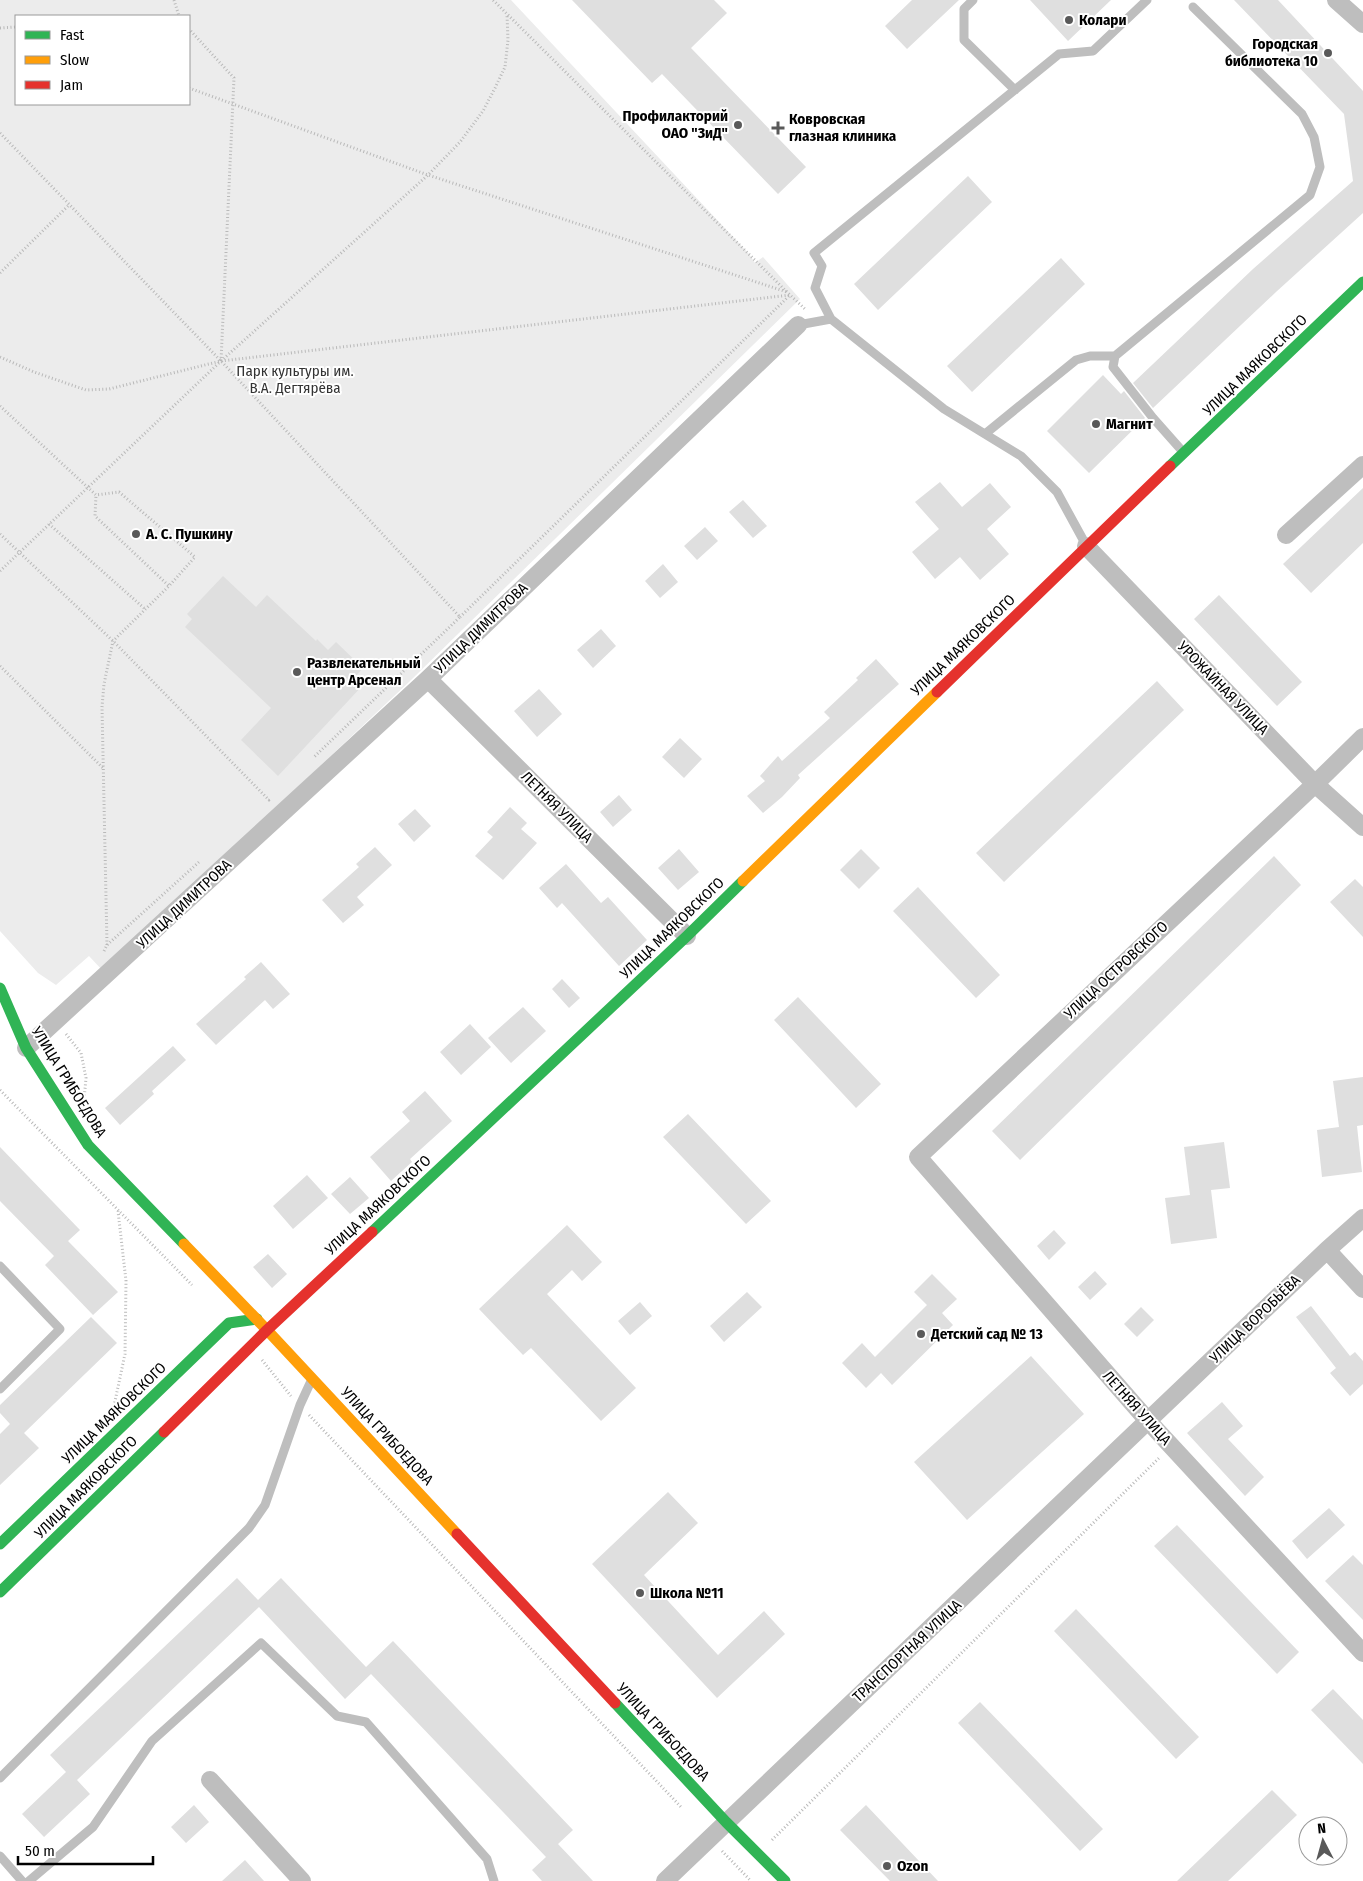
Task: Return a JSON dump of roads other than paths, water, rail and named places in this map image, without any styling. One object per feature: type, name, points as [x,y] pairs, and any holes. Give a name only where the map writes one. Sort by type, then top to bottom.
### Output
[{"type":"street","points":[[1336,0],[1363,24]]},
{"type":"street","name":"УЛИЦА МАЯКОВСКОГО","points":[[0,1592],[251,1345],[687,936],[1086,546],[1363,282]]},
{"type":"street","name":"УЛИЦА ДИМИТРОВА","points":[[26,1048],[428,679],[798,325]]},
{"type":"street","points":[[1286,536],[1363,465]]},
{"type":"street","name":"УРОЖАЙНАЯ УЛИЦА","points":[[1086,546],[1315,784],[1363,827]]},
{"type":"street","name":"ЛЕТНЯЯ УЛИЦА","points":[[428,679],[687,936]]},
{"type":"street","name":"УЛИЦА ОСТРОВСКОГО","points":[[918,1157],[1363,737]]},
{"type":"street","name":"УЛИЦА ГРИБОЕДОВА","points":[[0,988],[12,1025],[88,1145],[313,1378],[726,1822],[785,1881]]},
{"type":"street","name":"ЛЕТНЯЯ УЛИЦА","points":[[918,1157],[1149,1422],[1363,1653]]},
{"type":"street","name":"УЛИЦА ВОРОБЬЁВА","points":[[1149,1422],[1327,1250],[1363,1218]]},
{"type":"street","points":[[1327,1250],[1363,1288]]},
{"type":"street","name":"УЛИЦА МАЯКОВСКОГО","points":[[0,1544],[229,1323],[257,1319]]},
{"type":"street","name":"ТРАНСПОРТНАЯ УЛИЦА","points":[[666,1881],[1149,1422]]},
{"type":"street","points":[[210,1780],[302,1881]]},
{"type":"lane","points":[[973,0],[964,9],[964,40],[1015,90]]},
{"type":"lane","points":[[1086,546],[1057,492],[1021,456],[944,409],[831,319],[815,288],[822,266],[814,253],[1059,54],[1093,51],[1147,0]]},
{"type":"lane","points":[[985,434],[1076,360],[1090,356],[1115,356],[1310,195],[1320,167],[1314,137],[1302,114],[1193,7]]},
{"type":"lane","points":[[798,325],[831,319]]},
{"type":"lane","points":[[1115,356],[1113,367],[1184,454]]},
{"type":"lane","points":[[0,1266],[60,1329],[0,1389]]},
{"type":"lane","points":[[0,1778],[249,1528],[265,1505],[300,1405],[313,1378]]},
{"type":"lane","points":[[29,1881],[93,1827],[152,1741],[261,1644],[336,1716],[366,1722],[487,1859],[494,1881]]},
{"type":"lane","points":[[0,1856],[22,1881]]},
{"type":"place","name":"Колари","points":[[1069,20]]},
{"type":"place","name":"Городская библиотека 10","points":[[1328,53]]},
{"type":"place","name":"Профилакторий ОАО \"ЗиД\"","points":[[738,125]]},
{"type":"place","name":"Ковровская глазная клиника","points":[[778,128]]},
{"type":"place","name":"Магнит","points":[[1096,424]]},
{"type":"place","name":"А. С. Пушкину","points":[[136,534]]},
{"type":"place","name":"Развлекательный центр Арсенал","points":[[297,672]]},
{"type":"place","name":"Детский сад № 13","points":[[921,1334]]},
{"type":"place","name":"Школа №11","points":[[640,1593]]},
{"type":"place","name":"Ozon","points":[[887,1866]]},
{"type":"park label","name":"Парк культуры им. В.А. Дегтярёва","points":[[295,380]]}]
